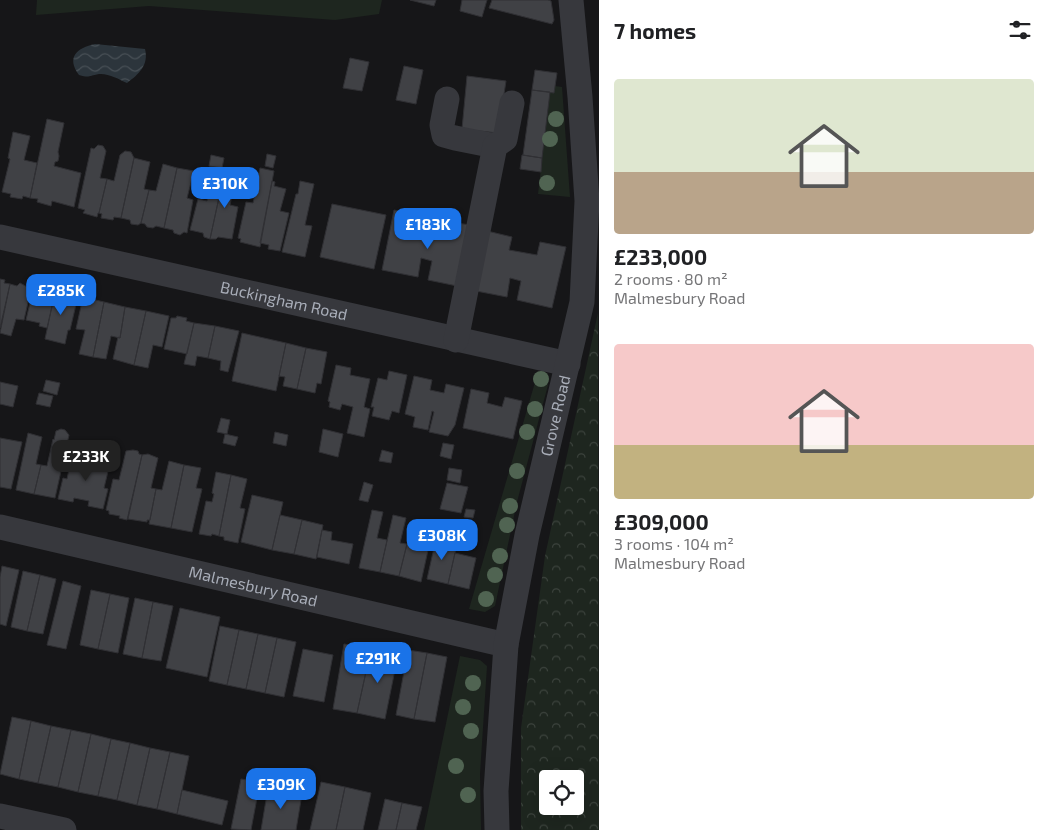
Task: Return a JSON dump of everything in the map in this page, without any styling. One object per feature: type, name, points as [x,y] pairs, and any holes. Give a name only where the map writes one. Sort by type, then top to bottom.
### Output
[{"type":"street","name":"Grove Road","points":[[497,830],[496,791],[506,646],[527,535],[582,302],[586,201],[580,97],[571,0]]},
{"type":"street","points":[[446,99],[442,125],[444,134],[495,146]]},
{"type":"street","points":[[456,340],[495,146],[505,139],[512,103]]},
{"type":"street","name":"Buckingham Road","points":[[0,237],[568,364]]},
{"type":"street","name":"Malmesbury Road","points":[[0,527],[506,646]]},
{"type":"street","points":[[0,816],[64,830]]},
{"type":"green space","points":[[37,0],[382,0],[379,14],[335,20],[149,6],[36,15]]},
{"type":"green space","points":[[555,86],[562,87],[570,197],[538,194],[550,92]]},
{"type":"green space","points":[[598,313],[599,830],[521,830],[521,728],[545,556]]},
{"type":"green space","points":[[538,372],[546,377],[548,385],[517,502],[495,606],[485,612],[469,609]]},
{"type":"green space","points":[[460,656],[480,660],[487,666],[480,774],[481,830],[424,830]]},
{"type":"water","points":[[95,44],[145,49],[146,60],[139,73],[127,83],[106,74],[87,77],[79,75],[73,63],[75,54],[83,48]]},
{"type":"building","points":[[410,0],[436,0],[434,6]]},
{"type":"building","points":[[462,0],[487,0],[482,17],[460,11]]},
{"type":"building","points":[[492,0],[548,0],[551,1],[554,20],[552,24],[489,8]]},
{"type":"building","points":[[350,58],[369,62],[362,91],[343,88]]},
{"type":"building","points":[[404,66],[423,70],[416,104],[396,100]]},
{"type":"building","points":[[535,70],[557,73],[554,93],[532,90]]},
{"type":"building","points":[[467,76],[506,81],[498,133],[462,129]]},
{"type":"building","points":[[532,90],[550,92],[542,158],[523,155]]},
{"type":"building","points":[[47,119],[64,123],[58,161],[55,162],[54,166],[81,173],[74,207],[52,201],[51,206],[37,202],[38,199],[30,198]]},
{"type":"building","points":[[13,132],[30,136],[24,160],[37,163],[30,198],[23,196],[22,199],[10,197],[11,194],[2,192],[10,159],[8,158]]},
{"type":"building","points":[[98,145],[103,146],[106,151],[100,178],[107,179],[97,217],[83,213],[85,210],[78,208],[91,148],[94,149]]},
{"type":"building","points":[[125,151],[131,152],[134,158],[121,218],[114,217],[113,220],[101,218],[102,214],[99,213],[107,179],[114,181],[120,155]]},
{"type":"building","points":[[267,154],[276,156],[273,168],[265,166]]},
{"type":"building","points":[[211,155],[224,158],[222,168],[209,166]]},
{"type":"building","points":[[522,155],[542,158],[541,172],[520,169]]},
{"type":"building","points":[[134,158],[150,162],[144,189],[149,190],[141,223],[138,225],[131,224],[130,220],[121,218]]},
{"type":"building","points":[[163,164],[177,168],[164,228],[156,226],[153,228],[147,227],[141,223],[149,190],[156,191]]},
{"type":"building","points":[[177,168],[194,171],[187,198],[193,200],[187,233],[184,232],[180,235],[174,233],[173,230],[164,228]]},
{"type":"building","points":[[213,168],[225,170],[210,239],[204,237],[203,233],[190,230],[198,199],[207,201]]},
{"type":"building","points":[[260,168],[274,171],[260,247],[240,242],[241,239],[238,238],[246,202],[253,203]]},
{"type":"building","points":[[225,170],[237,173],[230,205],[238,207],[232,239],[218,237],[210,239]]},
{"type":"building","points":[[272,181],[275,182],[274,186],[286,189],[280,211],[289,213],[280,251],[268,249],[269,245],[260,243]]},
{"type":"building","points":[[300,181],[314,184],[305,225],[312,226],[305,257],[282,252]]},
{"type":"building","points":[[332,204],[386,215],[374,269],[320,257]]},
{"type":"building","points":[[394,210],[422,217],[419,229],[447,236],[451,222],[476,226],[462,287],[428,280],[432,261],[421,258],[418,277],[382,270]]},
{"type":"building","points":[[483,230],[512,237],[509,250],[537,255],[540,242],[566,247],[552,308],[517,300],[521,281],[510,278],[507,297],[471,290]]},
{"type":"building","points":[[0,279],[5,280],[4,283],[10,284],[0,328]]},
{"type":"building","points":[[20,283],[31,289],[24,320],[16,319],[11,336],[0,333],[10,284],[17,286]]},
{"type":"building","points":[[44,285],[56,288],[47,328],[39,326],[40,323],[26,320],[34,286],[44,288]]},
{"type":"building","points":[[56,288],[68,291],[68,295],[78,296],[65,344],[45,339]]},
{"type":"building","points":[[83,297],[104,302],[93,357],[79,354],[85,330],[76,329]]},
{"type":"building","points":[[104,302],[125,307],[120,338],[111,336],[106,359],[93,357]]},
{"type":"building","points":[[125,307],[146,311],[134,365],[113,359],[118,337],[120,338]]},
{"type":"building","points":[[146,311],[169,316],[162,347],[153,345],[148,368],[134,365]]},
{"type":"building","points":[[177,316],[187,318],[186,321],[194,323],[187,354],[164,349],[171,318],[176,318]]},
{"type":"building","points":[[194,323],[215,326],[208,358],[197,356],[195,366],[184,364]]},
{"type":"building","points":[[215,326],[239,331],[228,372],[220,370],[221,361],[208,358]]},
{"type":"building","points":[[242,333],[286,343],[276,391],[232,381]]},
{"type":"building","points":[[286,343],[306,348],[297,389],[283,386],[285,377],[279,376]]},
{"type":"building","points":[[306,348],[327,352],[321,384],[317,383],[315,393],[297,389]]},
{"type":"building","points":[[336,365],[351,368],[350,375],[370,379],[364,407],[370,409],[364,437],[347,433],[353,407],[342,404],[340,410],[329,407],[330,402],[328,401]]},
{"type":"building","points":[[389,371],[407,375],[399,413],[392,411],[389,420],[372,416],[374,407],[371,407],[378,378],[387,380]]},
{"type":"building","points":[[414,376],[432,380],[430,390],[444,393],[446,384],[464,388],[455,425],[448,436],[429,432],[434,412],[432,411],[428,430],[413,427],[415,417],[405,414]]},
{"type":"building","points":[[46,380],[60,383],[57,395],[43,391]]},
{"type":"building","points":[[0,382],[18,386],[13,407],[0,404]]},
{"type":"building","points":[[471,389],[489,393],[487,403],[502,407],[505,397],[522,401],[513,439],[463,428]]},
{"type":"building","points":[[39,393],[53,396],[50,407],[36,404]]},
{"type":"building","points":[[221,418],[230,420],[227,434],[217,432]]},
{"type":"building","points":[[323,429],[343,434],[338,457],[319,452]]},
{"type":"building","points":[[65,430],[69,435],[55,498],[34,494],[41,465],[47,466],[56,431]]},
{"type":"building","points":[[275,432],[288,435],[286,446],[273,443]]},
{"type":"building","points":[[28,433],[42,437],[36,464],[41,465],[34,494],[16,490]]},
{"type":"building","points":[[225,434],[238,437],[235,446],[223,443]]},
{"type":"building","points":[[0,438],[22,442],[11,489],[0,487]]},
{"type":"building","points":[[443,443],[454,445],[451,459],[440,456]]},
{"type":"building","points":[[382,450],[393,453],[391,463],[379,461]]},
{"type":"building","points":[[126,451],[138,451],[142,455],[127,520],[119,518],[120,516],[109,514],[109,511],[106,510],[113,479],[119,480]]},
{"type":"building","points":[[148,454],[158,458],[151,488],[156,489],[150,520],[147,520],[147,522],[128,519],[142,455]]},
{"type":"building","points":[[72,455],[110,463],[104,488],[108,489],[103,509],[88,506],[89,501],[74,498],[73,502],[58,499],[63,478],[67,479]]},
{"type":"building","points":[[169,461],[184,465],[171,528],[149,524],[156,489],[162,490]]},
{"type":"building","points":[[184,465],[201,468],[196,488],[202,489],[192,532],[171,528]]},
{"type":"building","points":[[449,468],[462,470],[460,483],[447,480]]},
{"type":"building","points":[[216,472],[231,475],[219,536],[199,534],[206,501],[212,502]]},
{"type":"building","points":[[231,475],[247,479],[240,508],[245,509],[238,543],[224,540],[224,537],[219,536]]},
{"type":"building","points":[[364,482],[373,485],[368,502],[359,500]]},
{"type":"building","points":[[447,483],[468,487],[461,513],[440,509]]},
{"type":"building","points":[[252,495],[283,502],[272,550],[241,542]]},
{"type":"building","points":[[466,509],[475,510],[473,518],[464,517]]},
{"type":"building","points":[[372,510],[383,512],[377,538],[387,540],[380,572],[359,568]]},
{"type":"building","points":[[280,515],[302,520],[294,554],[272,550]]},
{"type":"building","points":[[393,515],[406,518],[400,543],[407,544],[399,576],[380,572]]},
{"type":"building","points":[[302,520],[323,525],[316,559],[294,554]]},
{"type":"building","points":[[420,520],[434,523],[421,582],[399,576],[407,544],[414,546]]},
{"type":"building","points":[[322,530],[332,532],[331,540],[353,544],[349,564],[317,557]]},
{"type":"building","points":[[436,539],[457,544],[448,584],[427,579]]},
{"type":"building","points":[[455,553],[476,558],[469,589],[448,584]]},
{"type":"building","points":[[2,566],[19,570],[6,626],[0,624],[0,577]]},
{"type":"building","points":[[23,571],[40,575],[27,631],[11,627]]},
{"type":"building","points":[[40,575],[56,579],[43,634],[27,631]]},
{"type":"building","points":[[63,581],[81,586],[66,649],[47,645]]},
{"type":"building","points":[[91,590],[110,594],[98,649],[80,645]]},
{"type":"building","points":[[110,594],[129,598],[118,653],[98,649]]},
{"type":"building","points":[[135,598],[153,602],[142,658],[123,654]]},
{"type":"building","points":[[153,602],[173,606],[161,661],[142,658]]},
{"type":"building","points":[[180,608],[220,617],[207,677],[166,668]]},
{"type":"building","points":[[220,626],[239,630],[227,685],[209,681]]},
{"type":"building","points":[[239,630],[258,634],[246,689],[227,685]]},
{"type":"building","points":[[258,634],[277,638],[265,693],[246,689]]},
{"type":"building","points":[[277,638],[296,642],[284,697],[265,693]]},
{"type":"building","points":[[344,644],[371,649],[357,713],[333,709]]},
{"type":"building","points":[[303,649],[333,655],[324,702],[293,696]]},
{"type":"building","points":[[371,649],[398,655],[385,719],[357,713]]},
{"type":"building","points":[[408,650],[427,653],[414,719],[396,715]]},
{"type":"building","points":[[427,653],[447,657],[435,722],[414,719]]},
{"type":"building","points":[[12,717],[31,721],[19,779],[0,774]]},
{"type":"building","points":[[31,721],[51,726],[38,783],[19,779]]},
{"type":"building","points":[[51,726],[71,730],[58,787],[38,783]]},
{"type":"building","points":[[71,730],[91,734],[78,792],[58,787]]},
{"type":"building","points":[[91,734],[111,739],[98,796],[78,792]]},
{"type":"building","points":[[111,739],[130,743],[117,800],[98,796]]},
{"type":"building","points":[[130,743],[150,748],[137,805],[117,800]]},
{"type":"building","points":[[150,748],[170,752],[157,809],[137,805]]},
{"type":"building","points":[[170,752],[189,756],[177,814],[157,809]]},
{"type":"building","points":[[241,779],[260,782],[251,830],[231,829]]},
{"type":"building","points":[[321,782],[345,787],[336,830],[310,830]]},
{"type":"building","points":[[345,787],[371,793],[363,830],[336,830]]},
{"type":"building","points":[[268,788],[302,794],[296,830],[261,830]]},
{"type":"building","points":[[182,790],[228,801],[222,825],[177,814]]},
{"type":"building","points":[[385,799],[402,803],[396,830],[378,830]]},
{"type":"building","points":[[402,803],[422,807],[416,830],[396,830]]}]
